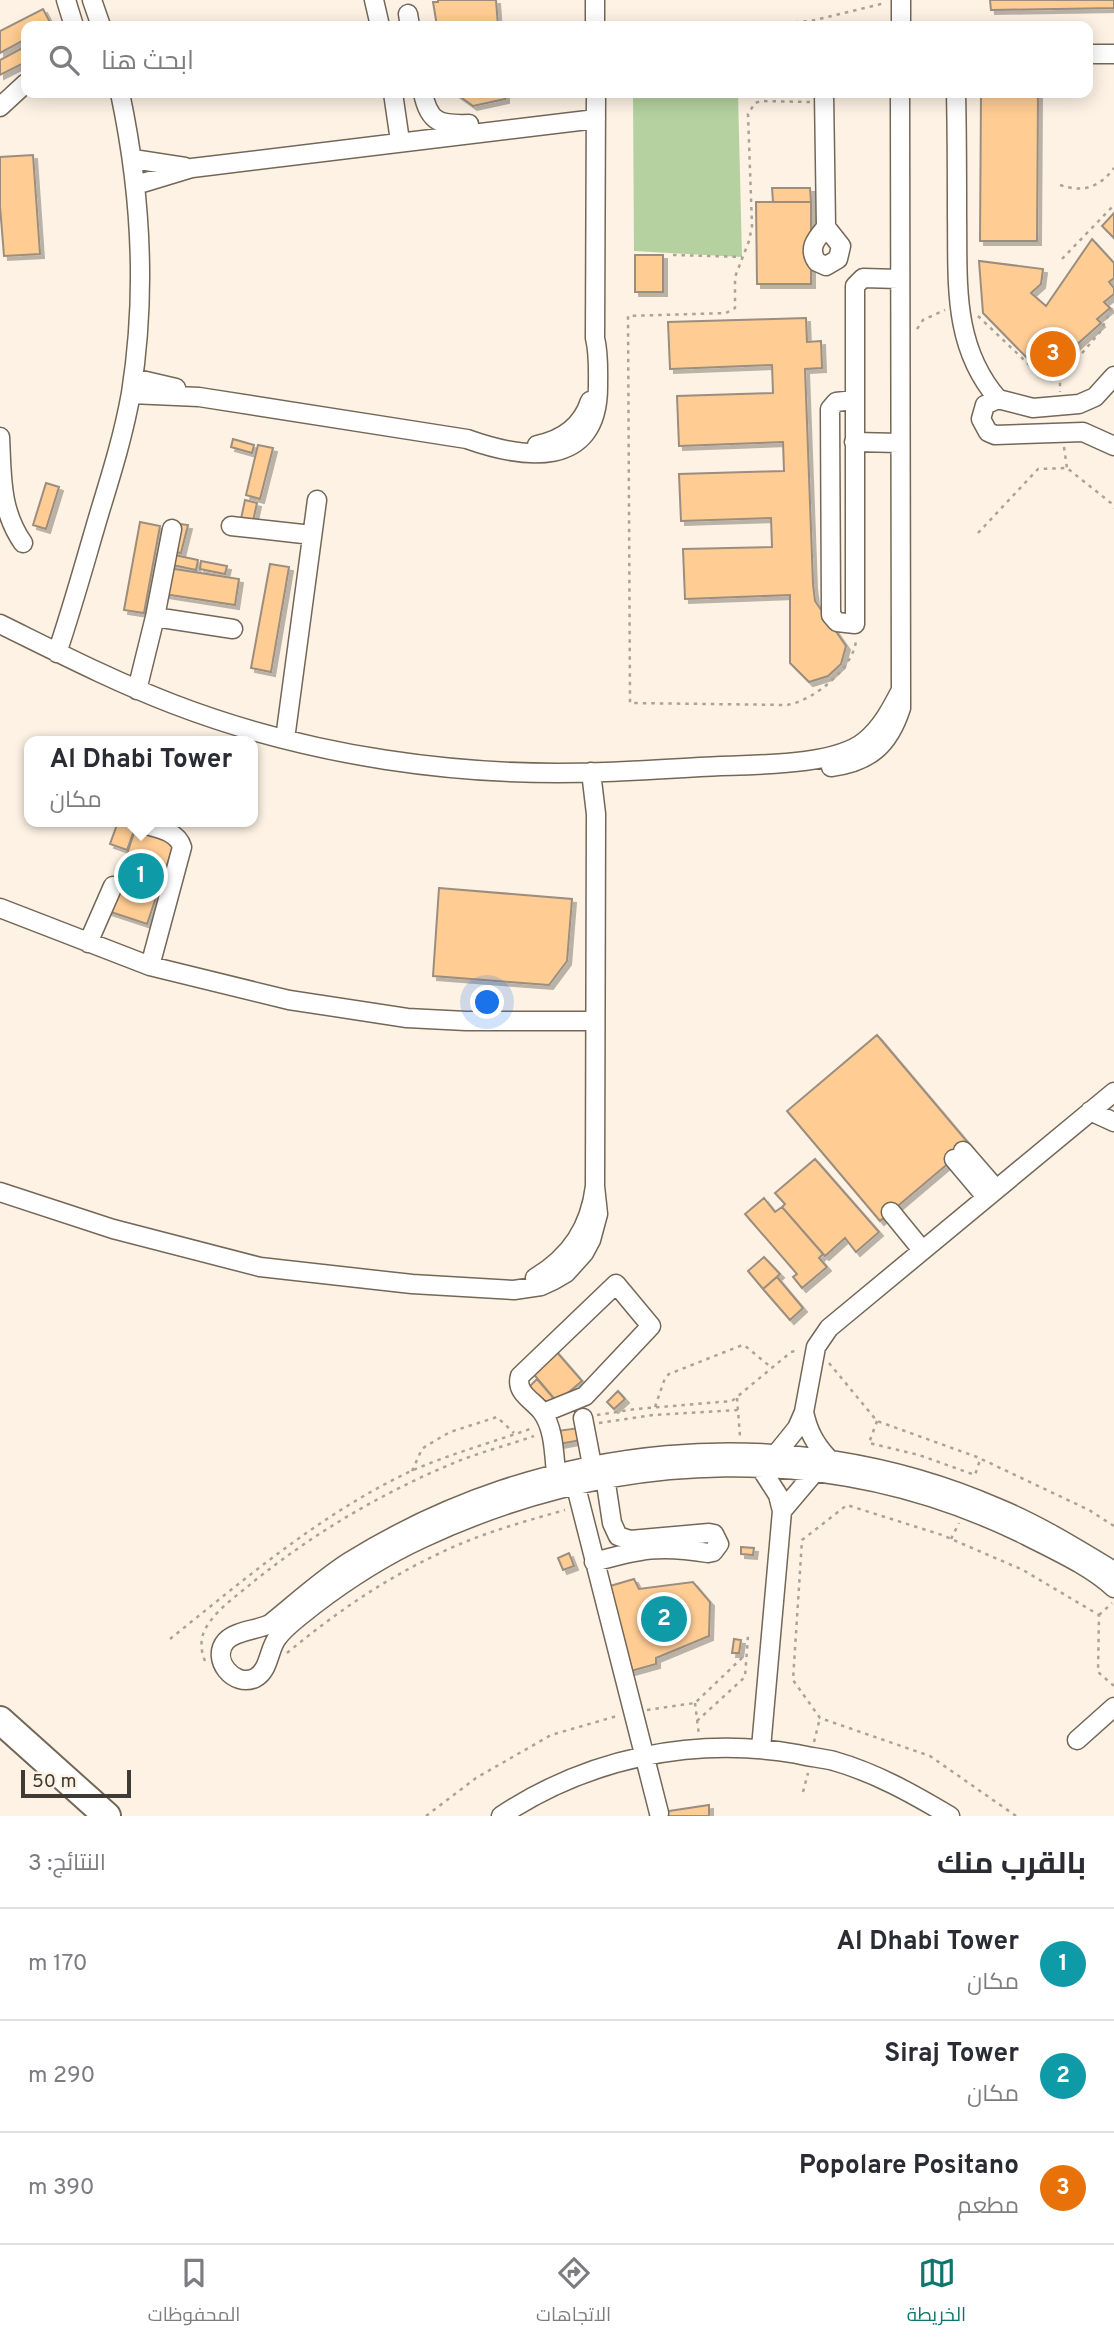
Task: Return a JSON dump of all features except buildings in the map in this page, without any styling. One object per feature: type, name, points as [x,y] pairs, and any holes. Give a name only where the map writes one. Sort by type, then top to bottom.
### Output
[{"type":"highway","points":[[0,1720],[107,1816]]},
{"type":"street","points":[[66,0],[72,21]]},
{"type":"street","points":[[92,0],[99,21]]},
{"type":"street","points":[[374,0],[379,21]]},
{"type":"street","points":[[595,0],[595,21]]},
{"type":"street","points":[[893,2],[899,21]]},
{"type":"street","points":[[1093,54],[1114,54]]},
{"type":"street","points":[[0,107],[21,88]]},
{"type":"street","points":[[51,649],[67,606],[76,596],[114,464],[132,386],[141,276],[136,185],[121,98]]},
{"type":"street","points":[[394,98],[400,141]]},
{"type":"street","points":[[424,98],[426,108],[437,121],[448,124],[485,122],[491,132]]},
{"type":"street","points":[[132,386],[467,439],[484,438],[536,445],[558,439],[583,417],[591,396],[592,349],[595,338],[596,98]]},
{"type":"street","points":[[824,98],[826,227]]},
{"type":"street","points":[[0,624],[137,690],[210,717],[285,739],[357,754],[443,766],[531,772],[597,772],[802,761],[844,754],[863,743],[879,729],[901,690],[900,98]]},
{"type":"street","points":[[956,98],[960,307],[967,344],[984,382],[998,399],[1033,408],[1060,407],[1079,404],[1096,397],[1114,376]]},
{"type":"street","points":[[136,185],[192,168],[596,119]]},
{"type":"street","points":[[133,159],[192,168]]},
{"type":"street","points":[[854,400],[836,402],[830,409],[831,610],[837,622],[855,624],[855,286],[863,278],[899,279]]},
{"type":"street","points":[[998,399],[985,405],[981,412],[981,419],[988,432],[995,435],[1083,432],[1114,446]]},
{"type":"street","points":[[0,437],[3,508],[23,543]]},
{"type":"street","points":[[854,442],[900,443]]},
{"type":"street","points":[[285,739],[317,500]]},
{"type":"street","points":[[231,526],[312,535]]},
{"type":"street","points":[[137,690],[155,617],[172,528]]},
{"type":"street","points":[[155,617],[233,629]]},
{"type":"street","points":[[0,1192],[113,1229],[260,1267],[412,1284],[500,1288],[536,1277],[566,1254],[578,1240],[587,1223],[595,1186],[597,772]]},
{"type":"street","points":[[150,966],[182,847],[180,840],[173,834],[151,827]]},
{"type":"street","points":[[89,943],[113,886]]},
{"type":"street","points":[[0,908],[150,966],[289,999],[407,1018],[595,1021]]},
{"type":"street","points":[[776,1454],[797,1428],[804,1412],[816,1347],[829,1328],[1114,1092]]},
{"type":"street","points":[[1090,1111],[1114,1122]]},
{"type":"street","points":[[959,1155],[991,1193]]},
{"type":"street","points":[[887,1215],[918,1254]]},
{"type":"street","points":[[543,1413],[585,1396],[652,1326],[615,1284],[520,1376],[518,1382],[522,1392],[543,1413],[552,1440],[556,1473]]},
{"type":"street","points":[[804,1412],[821,1465]]},
{"type":"street","points":[[583,1418],[614,1531],[623,1539],[709,1533],[714,1534],[719,1544],[713,1552],[708,1553],[661,1548],[631,1552],[594,1562]]},
{"type":"street","points":[[1114,1571],[1051,1533],[998,1507],[919,1480],[821,1465],[682,1468],[599,1471],[556,1473],[482,1496],[406,1530],[366,1552],[318,1584],[270,1624],[256,1630],[237,1633],[227,1639],[221,1648],[221,1659],[225,1669],[233,1677],[244,1680],[255,1678],[263,1671],[278,1636],[336,1588],[402,1547],[505,1503],[575,1483],[599,1471],[676,1453],[776,1454],[821,1465],[965,1509],[1056,1551],[1114,1588]]},
{"type":"street","points":[[782,1511],[821,1465]]},
{"type":"street","points":[[760,1467],[778,1495],[782,1511],[761,1748]]},
{"type":"street","points":[[575,1483],[659,1813]]},
{"type":"street","points":[[1077,1740],[1114,1707]]},
{"type":"street","points":[[501,1816],[527,1799],[582,1773],[645,1755],[700,1747],[761,1748],[833,1761],[902,1787],[950,1816]]},
{"type":"path","points":[[811,21],[893,2]]},
{"type":"path","points":[[824,98],[767,100],[755,103],[751,108],[748,120],[752,226],[736,277],[737,302],[731,312],[628,316],[629,703],[800,703],[839,673],[850,660],[856,644],[855,624]]},
{"type":"path","points":[[1060,185],[1070,189],[1090,188],[1107,177],[1114,168]]},
{"type":"path","points":[[1062,259],[1114,205]]},
{"type":"path","points":[[673,255],[742,257]]},
{"type":"path","points":[[1060,407],[1060,379],[1100,332],[1114,304]]},
{"type":"path","points":[[901,346],[910,345],[923,320],[943,310],[968,306],[1044,378],[1060,379]]},
{"type":"path","points":[[1062,432],[1067,468]]},
{"type":"path","points":[[978,533],[1038,469],[1067,468],[1114,508]]},
{"type":"path","points":[[655,1407],[665,1378],[669,1374],[740,1346],[744,1345],[772,1368]]},
{"type":"path","points":[[737,1398],[741,1452]]},
{"type":"path","points":[[412,1471],[422,1449],[450,1432],[497,1417],[515,1434]]},
{"type":"path","points":[[877,1421],[869,1443],[919,1455],[975,1475],[980,1458]]},
{"type":"path","points":[[1016,1816],[930,1756],[820,1718],[793,1680],[802,1540],[847,1505],[856,1507],[942,1535],[1023,1570],[1098,1615]]},
{"type":"path","points":[[1098,1615],[1114,1602]]},
{"type":"path","points":[[1098,1615],[1098,1672],[1114,1686]]},
{"type":"path","points":[[697,1721],[745,1677],[748,1636]]},
{"type":"path","points":[[426,1816],[476,1778],[551,1735],[632,1712],[695,1703],[746,1654]]},
{"type":"path","points":[[695,1703],[700,1747]]},
{"type":"green space","points":[[633,98],[738,98],[742,257],[634,251]]},
{"type":"place","name":"Popolare Positano","points":[[1053,354]]},
{"type":"place","name":"Al Dhabi Tower","points":[[141,876]]},
{"type":"place","name":"Siraj Tower","points":[[664,1619]]}]
